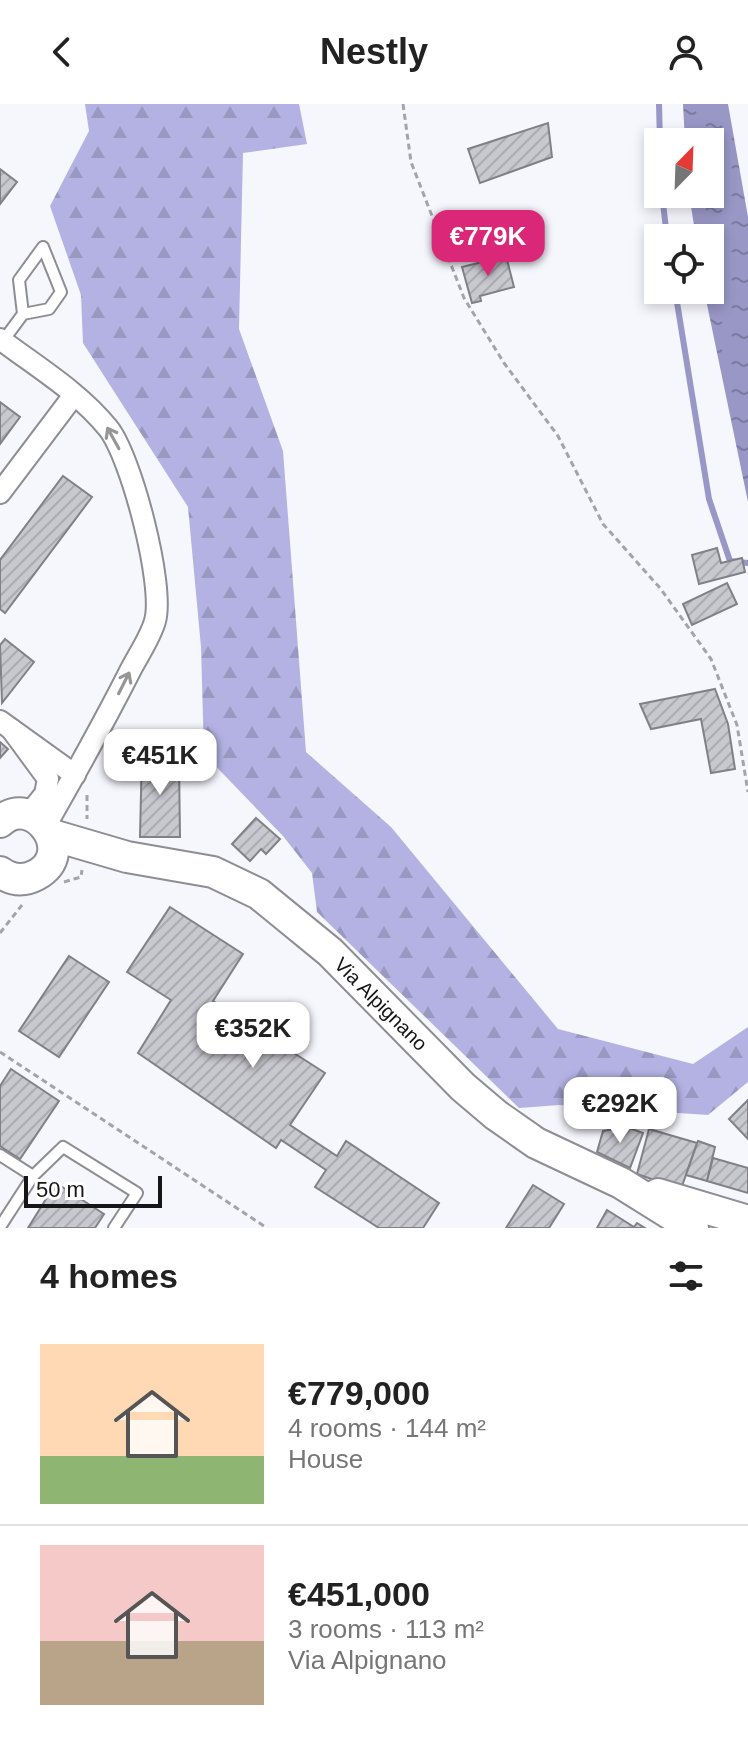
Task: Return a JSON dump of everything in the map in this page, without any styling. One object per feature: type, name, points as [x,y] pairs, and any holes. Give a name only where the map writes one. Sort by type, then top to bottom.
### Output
[{"type":"street","points":[[1,340],[74,395],[111,431],[126,465],[153,557],[158,591],[155,621],[81,779],[29,835]]},
{"type":"street","points":[[0,493],[74,395]]},
{"type":"street","points":[[6,726],[81,779]]},
{"type":"street","points":[[1,875],[29,879],[29,835],[48,779],[6,726]]},
{"type":"street","name":"Via Alpignano","points":[[29,835],[85,853],[213,872],[259,894],[330,952],[463,1087],[496,1115],[536,1143],[621,1183],[693,1228]]},
{"type":"street","name":"Via Alpignano","points":[[621,1183],[748,1225]]},
{"type":"lane","points":[[1,340],[23,314],[49,309],[61,292],[43,247],[19,280],[23,314]]},
{"type":"lane","points":[[0,1227],[33,1176],[63,1147],[137,1193],[114,1228]]},
{"type":"lane","points":[[0,1155],[33,1176]]},
{"type":"path","points":[[403,104],[411,162],[464,298],[504,363],[558,436],[603,524],[660,588],[711,659],[737,725],[748,792]]},
{"type":"path","points":[[29,835],[81,877],[85,853],[81,779]]},
{"type":"path","points":[[0,933],[26,900]]},
{"type":"path","points":[[0,1052],[267,1228]]},
{"type":"green space","points":[[85,104],[299,104],[307,144],[243,153],[239,329],[283,451],[306,752],[391,827],[558,1029],[693,1064],[748,1027],[748,1082],[708,1115],[559,1105],[519,1108],[317,912],[312,873],[283,836],[204,754],[201,647],[188,507],[83,343],[81,295],[50,206],[89,131]]},
{"type":"water","points":[[683,104],[728,104],[748,217],[748,502],[707,304],[724,304],[724,224],[694,224],[691,208],[724,208],[724,128],[684,128]]},
{"type":"building","points":[[548,123],[552,157],[480,183],[468,149]]},
{"type":"building","points":[[0,169],[17,182],[0,204]]},
{"type":"building","points":[[506,256],[514,287],[480,296],[481,301],[472,303],[462,267]]},
{"type":"building","points":[[0,402],[20,417],[0,444]]},
{"type":"building","points":[[63,476],[92,497],[5,613],[0,609],[0,560]]},
{"type":"building","points":[[717,548],[721,563],[742,558],[745,572],[699,584],[692,555]]},
{"type":"building","points":[[727,583],[737,604],[692,625],[683,604]]},
{"type":"building","points":[[5,639],[34,662],[2,703],[0,645]]},
{"type":"building","points":[[715,689],[728,724],[735,769],[711,773],[701,719],[651,729],[640,704]]},
{"type":"building","points":[[0,742],[8,749],[0,758]]},
{"type":"building","points":[[142,751],[166,751],[166,765],[179,764],[180,837],[140,837]]},
{"type":"building","points":[[256,818],[280,839],[266,854],[261,849],[250,861],[232,844]]},
{"type":"building","points":[[170,907],[243,954],[213,1001],[325,1073],[290,1125],[337,1156],[346,1141],[439,1203],[423,1228],[379,1228],[315,1187],[326,1170],[281,1140],[276,1148],[138,1053],[171,1000],[127,972]]},
{"type":"building","points":[[69,956],[109,982],[59,1057],[19,1031]]},
{"type":"building","points":[[11,1069],[59,1101],[20,1159],[0,1146],[0,1086]]},
{"type":"building","points":[[748,1100],[748,1139],[729,1119]]},
{"type":"building","points":[[627,1127],[643,1133],[630,1168],[597,1152],[603,1131]]},
{"type":"building","points":[[649,1129],[697,1143],[681,1189],[637,1174]]},
{"type":"building","points":[[698,1141],[715,1147],[707,1181],[686,1175]]},
{"type":"building","points":[[713,1158],[748,1168],[748,1193],[707,1181]]},
{"type":"building","points":[[56,1183],[104,1214],[95,1228],[28,1228]]},
{"type":"building","points":[[533,1185],[564,1204],[549,1228],[506,1228]]},
{"type":"building","points":[[607,1210],[634,1227],[637,1223],[645,1228],[597,1228]]},
{"type":"waterway","points":[[659,104],[660,128]]},
{"type":"waterway","points":[[664,208],[665,224]]},
{"type":"waterway","points":[[677,304],[709,499],[730,561],[748,563]]}]
